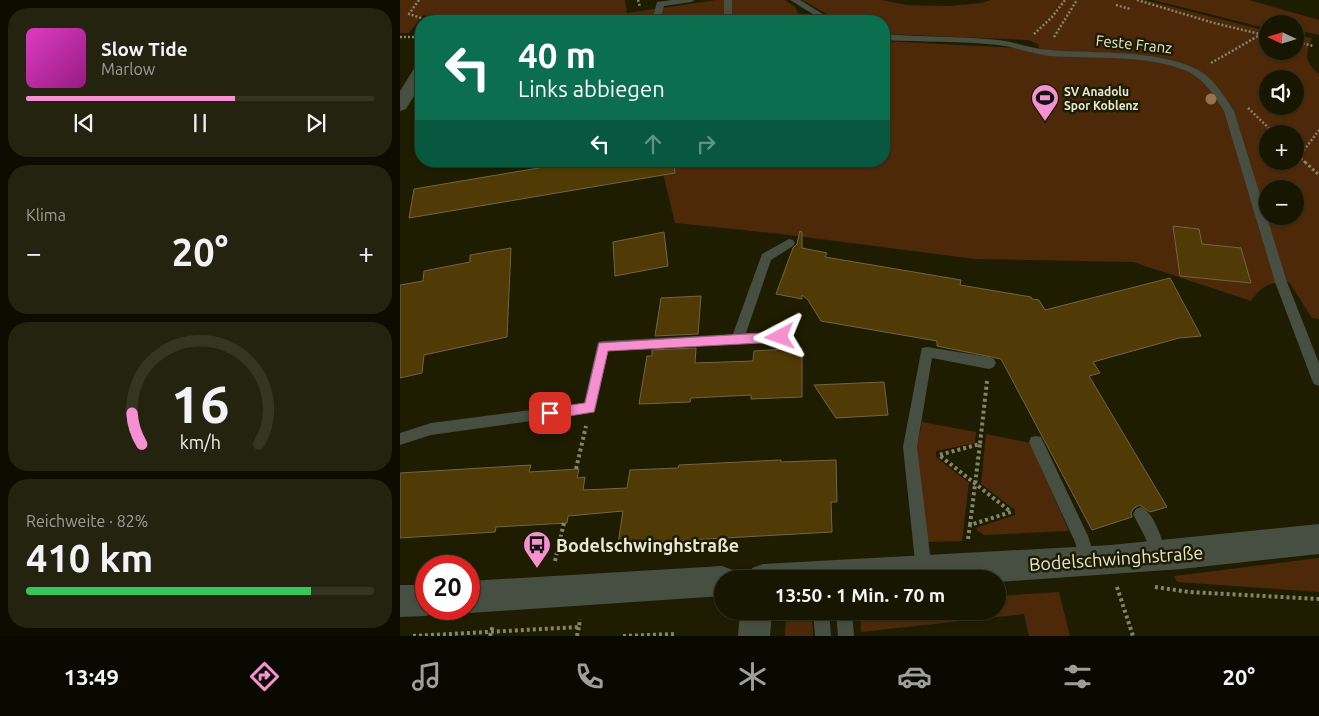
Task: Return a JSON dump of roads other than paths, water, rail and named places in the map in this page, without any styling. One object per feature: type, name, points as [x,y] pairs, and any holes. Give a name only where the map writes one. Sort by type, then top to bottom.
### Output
[{"type":"street","points":[[403,97],[415,80]]},
{"type":"street","name":"Bodelschwinghstraße","points":[[924,570],[1088,561],[1249,548],[1319,539]]},
{"type":"street","points":[[480,596],[714,582]]},
{"type":"street","points":[[400,601],[415,600]]},
{"type":"street","points":[[754,636],[755,620]]},
{"type":"lane","points":[[657,15],[660,4],[692,0]]},
{"type":"lane","points":[[728,0],[728,15]]},
{"type":"lane","points":[[794,0],[820,15]]},
{"type":"lane","name":"Feste Franz","points":[[890,37],[1018,46],[1049,53],[1166,62],[1193,70],[1213,88],[1229,111],[1281,282],[1316,364],[1319,380]]},
{"type":"lane","points":[[1018,46],[1048,47]]},
{"type":"lane","points":[[738,339],[766,257],[789,243]]},
{"type":"lane","points":[[400,438],[431,428],[590,408],[603,346],[780,337]]},
{"type":"lane","points":[[924,570],[910,447],[927,352],[989,363]]},
{"type":"lane","points":[[1036,442],[1082,541],[1088,561]]},
{"type":"lane","points":[[1141,514],[1153,536],[1159,555]]},
{"type":"lane","points":[[822,620],[823,636]]},
{"type":"lane","points":[[845,620],[846,636]]},
{"type":"place","name":"SV Anadolu Spor Koblenz","points":[[1045,122]]},
{"type":"place","name":"Bodelschwinghstraße","points":[[537,569]]}]
